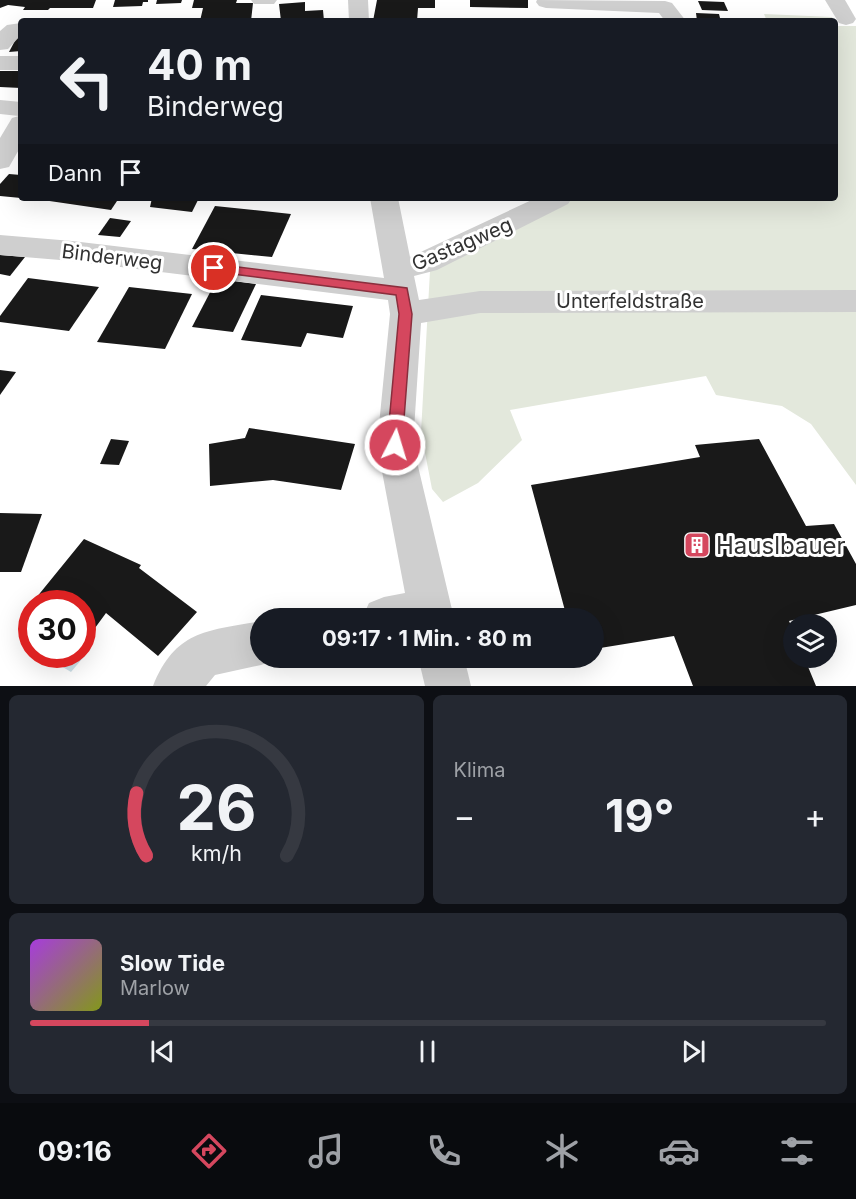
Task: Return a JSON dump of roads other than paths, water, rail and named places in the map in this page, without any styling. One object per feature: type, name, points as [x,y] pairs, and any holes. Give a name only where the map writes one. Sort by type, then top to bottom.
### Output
[{"type":"street","points":[[261,0],[267,0]]},
{"type":"street","points":[[358,0],[358,18]]},
{"type":"street","points":[[835,0],[846,20]]},
{"type":"street","points":[[546,8],[665,7],[674,18]]},
{"type":"street","points":[[0,44],[14,29],[18,29]]},
{"type":"street","points":[[0,63],[18,63]]},
{"type":"street","points":[[0,107],[18,109]]},
{"type":"street","points":[[0,161],[18,128]]},
{"type":"street","points":[[385,201],[401,292],[395,445],[430,608]]},
{"type":"street","name":"Gastagweg","points":[[401,292],[426,263],[552,201]]},
{"type":"street","name":"Binderweg","points":[[0,245],[72,251],[401,292]]},
{"type":"street","name":"Unterfeldstraße","points":[[401,292],[480,302],[856,301]]},
{"type":"street","points":[[176,686],[202,655],[250,645]]},
{"type":"street","points":[[444,668],[448,686]]},
{"type":"place","name":"Hauslbauer","points":[[697,545]]}]
